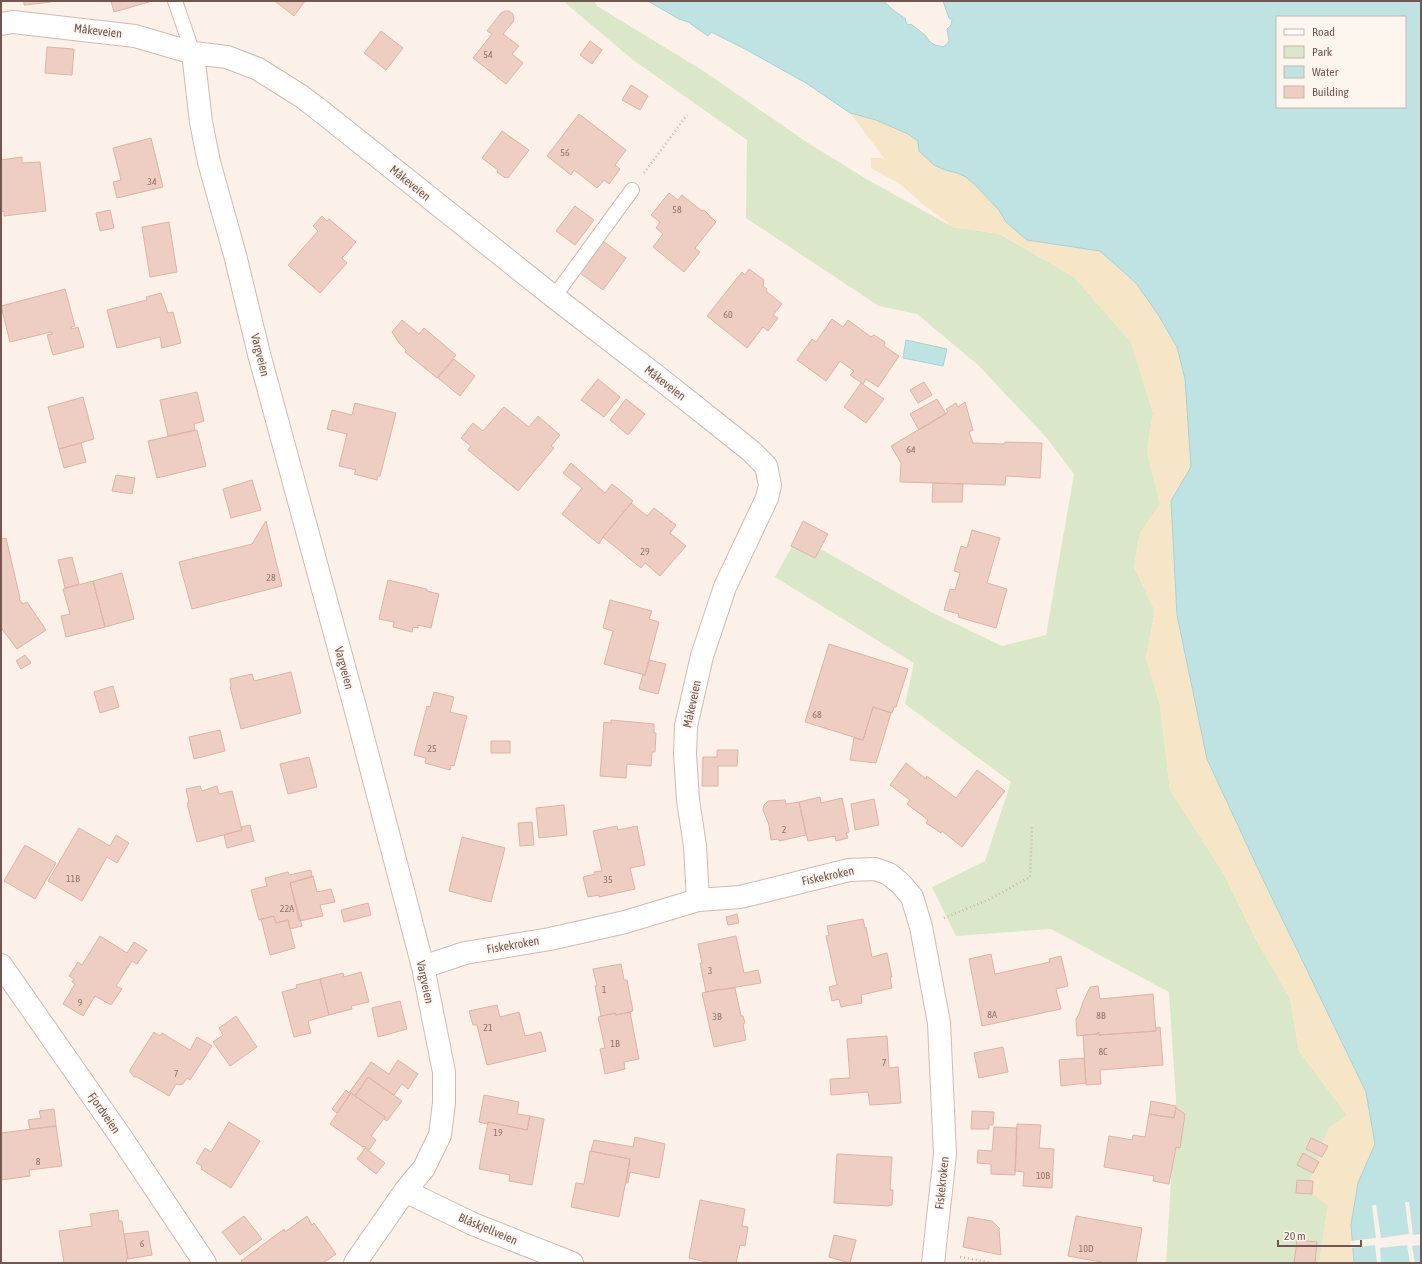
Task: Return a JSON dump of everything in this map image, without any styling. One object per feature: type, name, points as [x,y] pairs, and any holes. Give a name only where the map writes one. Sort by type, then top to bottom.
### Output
[{"type":"street","name":"Måkeveien","points":[[1,24],[13,22],[135,36],[193,54],[227,57],[258,69],[301,96],[365,146],[554,297],[664,381],[751,451],[766,466],[770,485],[767,498],[725,587],[702,656],[686,726],[685,754],[688,800],[695,846],[698,900]]},
{"type":"street","name":"Vargveien","points":[[193,54],[201,122],[209,162],[235,255],[259,354],[355,706],[423,967],[444,1072],[444,1103],[440,1135],[424,1168],[405,1191],[354,1263]]},
{"type":"street","name":"Fiskekroken","points":[[423,967],[465,953],[550,939],[625,922],[698,900],[740,897],[849,870],[875,869],[889,874],[901,884],[912,897],[921,927],[939,1023],[946,1154],[933,1263]]},
{"type":"street","name":"Fjordveien","points":[[1,965],[121,1137],[205,1263]]},
{"type":"street","name":"Blåskjellveien","points":[[405,1191],[473,1224],[572,1263]]},
{"type":"lane","points":[[175,1],[193,54]]},
{"type":"lane","points":[[554,297],[632,190]]},
{"type":"path","points":[[652,162],[687,115]]},
{"type":"path","points":[[921,927],[988,900],[1030,877],[1032,826]]},
{"type":"path","points":[[974,1259],[992,1263]]},
{"type":"green space","points":[[563,1],[594,1],[597,6],[702,70],[808,143],[868,180],[953,227],[1000,234],[1074,277],[1131,342],[1153,413],[1147,452],[1160,504],[1140,533],[1134,567],[1155,611],[1146,658],[1160,705],[1170,790],[1224,874],[1255,938],[1290,998],[1299,1051],[1347,1115],[1327,1130],[1328,1206],[1319,1263],[1166,1263],[1176,1099],[1169,992],[1051,929],[956,936],[932,887],[985,861],[1011,782],[905,704],[914,663],[775,577],[798,536],[931,612],[1002,646],[1046,635],[1074,474],[1046,437],[978,365],[917,314],[879,306],[746,218],[747,140],[633,60]]},
{"type":"sand","points":[[850,113],[885,124],[918,141],[919,151],[945,170],[966,177],[999,210],[1006,222],[1027,240],[1100,251],[1136,283],[1159,316],[1177,347],[1185,379],[1191,467],[1171,501],[1177,616],[1207,759],[1260,873],[1366,1092],[1375,1144],[1358,1183],[1351,1225],[1354,1263],[1319,1263],[1328,1206],[1307,1190],[1327,1130],[1347,1115],[1299,1051],[1290,998],[1255,938],[1224,874],[1170,790],[1160,705],[1146,658],[1155,611],[1134,567],[1140,533],[1160,504],[1147,452],[1153,413],[1131,342],[1074,277],[1001,234],[953,227],[925,206],[900,184],[871,168],[871,158],[884,158]]},
{"type":"water","points":[[648,1],[884,1],[906,19],[905,20],[908,25],[911,24],[935,45],[944,47],[949,41],[947,29],[951,25],[952,20],[949,18],[943,1],[1421,1],[1421,1263],[1354,1263],[1351,1225],[1358,1183],[1375,1144],[1366,1092],[1260,873],[1207,759],[1177,615],[1171,501],[1191,467],[1185,379],[1177,347],[1159,316],[1136,283],[1100,251],[1027,240],[1006,222],[999,210],[966,177],[934,165],[919,151],[918,141],[908,134],[876,120],[850,113],[806,83],[711,32],[708,36],[688,22],[679,19]]},
{"type":"water","points":[[906,340],[947,349],[943,366],[903,358]]},
{"type":"pier","points":[[1405,1202],[1409,1202],[1413,1235],[1421,1234],[1421,1245],[1412,1246],[1415,1263],[1410,1263],[1407,1245],[1380,1248],[1381,1263],[1377,1263],[1375,1245],[1350,1248],[1350,1241],[1376,1238],[1372,1205],[1376,1205],[1381,1238],[1409,1234]]},
{"type":"building","points":[[24,1],[51,1],[51,2],[24,5]]},
{"type":"building","points":[[111,1],[148,1],[149,2],[114,12]]},
{"type":"building","points":[[305,1],[294,16],[276,2]]},
{"type":"building","points":[[509,11],[513,14],[514,19],[503,34],[519,46],[512,54],[523,63],[506,84],[473,58],[492,34],[487,31],[501,13]]},
{"type":"building","points":[[381,31],[403,48],[386,70],[364,53]]},
{"type":"building","points":[[590,41],[602,50],[592,64],[580,55]]},
{"type":"building","points":[[47,47],[74,49],[72,75],[45,73]]},
{"type":"building","points":[[631,85],[648,96],[640,110],[622,100]]},
{"type":"building","points":[[579,114],[626,150],[615,165],[620,169],[609,184],[604,180],[597,188],[574,170],[571,175],[547,156]]},
{"type":"building","points":[[502,131],[529,150],[508,178],[505,178],[497,172],[498,170],[482,158]]},
{"type":"building","points":[[151,138],[163,187],[117,198],[113,182],[121,180],[113,148]]},
{"type":"building","points":[[22,157],[22,163],[40,162],[46,211],[4,216],[4,211],[1,212],[1,160]]},
{"type":"building","points":[[669,193],[678,200],[682,195],[702,211],[704,210],[716,222],[695,248],[700,252],[684,272],[653,247],[663,234],[656,228],[660,222],[651,215]]},
{"type":"building","points":[[575,206],[594,220],[575,245],[556,231]]},
{"type":"building","points":[[110,210],[114,228],[100,231],[96,213]]},
{"type":"building","points":[[322,216],[327,221],[329,219],[356,242],[342,258],[347,263],[320,293],[288,265],[318,231],[313,226]]},
{"type":"building","points":[[169,222],[177,272],[150,277],[142,227]]},
{"type":"building","points":[[603,241],[626,258],[603,290],[580,273]]},
{"type":"building","points":[[749,269],[764,280],[763,286],[767,289],[766,291],[782,304],[773,315],[778,318],[768,331],[763,327],[747,348],[707,316],[742,272],[745,275]]},
{"type":"building","points":[[65,289],[75,326],[71,327],[72,329],[78,327],[84,347],[53,355],[47,335],[52,334],[51,332],[10,342],[1,306]]},
{"type":"building","points":[[161,293],[168,313],[173,312],[181,343],[162,348],[160,337],[117,348],[107,310],[147,300],[146,297]]},
{"type":"building","points":[[832,319],[843,327],[848,320],[871,337],[874,335],[885,342],[884,346],[899,356],[878,387],[866,379],[863,384],[850,375],[854,371],[840,361],[826,381],[797,360],[812,339],[816,342]]},
{"type":"building","points":[[402,320],[419,334],[424,328],[456,355],[437,378],[405,352],[406,350],[399,343],[392,332]]},
{"type":"building","points":[[454,359],[475,376],[460,396],[438,378]]},
{"type":"building","points":[[598,379],[620,397],[604,417],[581,400]]},
{"type":"building","points":[[924,382],[932,395],[918,403],[910,390]]},
{"type":"building","points":[[861,383],[884,399],[866,423],[844,407]]},
{"type":"building","points":[[197,392],[204,421],[194,424],[195,430],[168,436],[160,400]]},
{"type":"building","points":[[83,397],[94,439],[59,449],[48,407]]},
{"type":"building","points":[[626,399],[645,414],[628,435],[610,420]]},
{"type":"building","points":[[937,399],[946,414],[919,430],[910,414]]},
{"type":"building","points":[[965,402],[973,430],[969,432],[973,443],[1042,443],[1040,478],[1006,476],[1005,485],[900,482],[901,463],[891,446],[948,412],[946,409],[956,403],[958,407]]},
{"type":"building","points":[[355,403],[396,413],[380,476],[378,476],[377,480],[354,474],[356,470],[339,466],[347,434],[327,429],[332,410],[352,415]]},
{"type":"building","points":[[504,407],[529,427],[538,416],[560,435],[551,446],[554,448],[518,491],[468,450],[471,446],[461,438],[473,423],[483,431]]},
{"type":"building","points":[[197,430],[206,466],[157,478],[148,441]]},
{"type":"building","points":[[81,443],[86,462],[64,468],[59,449]]},
{"type":"building","points":[[571,463],[605,493],[612,484],[633,501],[603,537],[599,544],[562,514],[582,488],[563,473]]},
{"type":"building","points":[[116,475],[135,478],[132,494],[112,491]]},
{"type":"building","points":[[252,480],[261,510],[231,518],[223,489]]},
{"type":"building","points":[[933,483],[963,484],[962,502],[932,502]]},
{"type":"building","points":[[631,503],[647,516],[654,508],[676,525],[670,533],[686,546],[660,576],[645,563],[641,568],[603,537]]},
{"type":"building","points":[[266,521],[282,586],[192,609],[179,562],[252,544]]},
{"type":"building","points":[[803,521],[828,534],[815,558],[791,546]]},
{"type":"building","points":[[972,530],[1000,538],[987,583],[1007,589],[996,628],[958,617],[959,614],[944,610],[950,589],[955,590],[960,573],[954,571],[961,546],[967,548]]},
{"type":"building","points":[[6,538],[19,599],[23,604],[27,602],[46,630],[17,649],[1,628],[1,539]]},
{"type":"building","points":[[72,557],[79,584],[65,588],[58,560]]},
{"type":"building","points":[[122,573],[134,619],[105,627],[93,581]]},
{"type":"building","points":[[388,580],[427,589],[427,591],[439,594],[431,628],[418,625],[418,628],[413,627],[412,632],[393,627],[394,622],[379,619]]},
{"type":"building","points":[[93,581],[105,627],[66,637],[61,616],[70,614],[63,589]]},
{"type":"building","points":[[610,600],[652,611],[649,619],[659,622],[645,675],[604,664],[613,631],[603,628]]},
{"type":"building","points":[[829,644],[908,669],[896,707],[894,707],[892,713],[873,707],[863,740],[805,722]]},
{"type":"building","points":[[25,655],[31,663],[21,669],[16,661]]},
{"type":"building","points":[[649,660],[666,664],[658,694],[639,689]]},
{"type":"building","points":[[291,672],[301,713],[241,729],[230,687],[230,679],[252,674],[254,681]]},
{"type":"building","points":[[113,686],[119,707],[100,713],[94,692]]},
{"type":"building","points":[[434,692],[454,697],[450,712],[467,716],[454,766],[451,765],[450,770],[425,763],[426,758],[414,755],[427,706],[430,707]]},
{"type":"building","points":[[873,707],[891,713],[876,763],[850,760],[854,738],[863,740]]},
{"type":"building","points":[[611,720],[654,724],[654,733],[656,733],[655,752],[652,752],[651,766],[627,764],[626,778],[600,776],[604,722],[611,723]]},
{"type":"building","points":[[220,730],[225,751],[194,759],[189,737]]},
{"type":"building","points":[[491,741],[510,741],[510,753],[491,753]]},
{"type":"building","points":[[717,750],[738,750],[737,766],[718,766],[718,786],[702,786],[703,757],[717,757]]},
{"type":"building","points":[[309,757],[317,787],[288,794],[280,764]]},
{"type":"building","points":[[906,763],[926,779],[927,776],[956,798],[977,770],[1005,791],[962,847],[942,831],[941,833],[926,823],[928,820],[907,804],[910,800],[890,785]]},
{"type":"building","points":[[200,786],[202,791],[217,786],[219,794],[232,791],[242,830],[197,842],[187,803],[189,802],[186,789]]},
{"type":"building","points":[[820,797],[821,803],[842,798],[849,832],[846,833],[848,838],[836,841],[835,836],[808,841],[799,802]]},
{"type":"building","points":[[874,799],[879,825],[855,830],[851,804]]},
{"type":"building","points":[[785,800],[786,804],[799,802],[806,835],[779,841],[779,839],[771,840],[769,825],[763,810],[764,805],[768,801]]},
{"type":"building","points":[[564,805],[567,835],[539,838],[536,808]]},
{"type":"building","points":[[532,822],[534,845],[520,846],[518,823]]},
{"type":"building","points":[[250,825],[254,841],[227,848],[224,835],[242,830],[241,827]]},
{"type":"building","points":[[617,826],[618,830],[637,826],[645,865],[630,868],[635,889],[599,897],[599,895],[588,897],[583,877],[595,874],[594,872],[602,871],[593,831]]},
{"type":"building","points":[[79,828],[110,846],[116,835],[129,843],[117,863],[107,857],[82,901],[48,881]]},
{"type":"building","points":[[462,837],[505,848],[491,902],[449,891]]},
{"type":"building","points":[[25,845],[56,863],[35,899],[4,881]]},
{"type":"building","points":[[311,870],[312,877],[290,883],[302,926],[290,929],[288,920],[276,923],[274,916],[259,920],[251,890],[267,886],[265,878],[288,872],[289,875]]},
{"type":"building","points":[[313,876],[317,892],[331,889],[335,902],[320,905],[323,916],[299,921],[290,883]]},
{"type":"building","points":[[368,903],[371,915],[344,922],[341,910]]},
{"type":"building","points":[[737,914],[739,923],[728,925],[726,917]]},
{"type":"building","points":[[274,916],[276,923],[288,920],[295,948],[270,955],[261,919]]},
{"type":"building","points":[[863,919],[872,957],[887,953],[892,977],[890,977],[892,988],[861,995],[862,1003],[841,1007],[839,999],[832,1001],[829,987],[837,985],[826,936],[829,935],[827,926]]},
{"type":"building","points":[[100,936],[127,953],[134,942],[147,950],[137,964],[132,961],[116,986],[122,989],[111,1005],[95,996],[83,1016],[63,1004],[75,984],[72,982],[74,979],[69,976],[78,962],[82,965]]},
{"type":"building","points":[[736,936],[744,973],[758,970],[761,983],[706,992],[698,944]]},
{"type":"building","points":[[991,954],[995,974],[1050,962],[1049,959],[1061,956],[1068,986],[1056,989],[1061,1009],[982,1026],[969,959]]},
{"type":"building","points":[[621,964],[624,980],[627,980],[633,1011],[616,1015],[615,1013],[601,1016],[593,969]]},
{"type":"building","points":[[361,972],[369,1002],[351,1006],[352,1009],[329,1015],[320,979],[343,973],[344,977]]},
{"type":"building","points":[[320,979],[329,1015],[308,1021],[311,1033],[294,1037],[282,992],[297,988],[296,985]]},
{"type":"building","points":[[1098,986],[1100,999],[1153,994],[1156,1031],[1099,1035],[1099,1032],[1097,1034],[1077,1036],[1076,1019],[1083,1002],[1090,987]]},
{"type":"building","points":[[735,988],[741,1016],[743,1016],[745,1023],[743,1024],[746,1040],[714,1047],[702,993],[720,989]]},
{"type":"building","points":[[400,1001],[407,1029],[378,1037],[372,1008]]},
{"type":"building","points":[[497,1005],[500,1017],[519,1012],[525,1036],[541,1032],[546,1051],[487,1065],[477,1025],[473,1025],[469,1011]]},
{"type":"building","points":[[630,1012],[639,1059],[624,1062],[625,1069],[605,1074],[600,1049],[605,1048],[598,1017],[615,1013],[616,1015]]},
{"type":"building","points":[[236,1016],[257,1047],[230,1066],[213,1042],[223,1035],[219,1028]]},
{"type":"building","points":[[1160,1027],[1163,1065],[1100,1070],[1101,1084],[1086,1085],[1083,1035],[1097,1034],[1099,1032],[1099,1035],[1156,1031],[1156,1028]]},
{"type":"building","points":[[154,1032],[160,1036],[162,1033],[190,1050],[197,1037],[212,1046],[190,1080],[187,1078],[183,1084],[176,1084],[169,1096],[137,1077],[134,1077],[130,1072]]},
{"type":"building","points":[[887,1036],[889,1068],[898,1067],[901,1103],[870,1105],[868,1092],[831,1095],[830,1079],[850,1078],[847,1039]]},
{"type":"building","points":[[1003,1047],[1008,1072],[979,1078],[974,1053]]},
{"type":"building","points":[[1084,1058],[1086,1083],[1061,1086],[1059,1060]]},
{"type":"building","points":[[398,1060],[418,1074],[408,1089],[402,1084],[394,1095],[368,1077],[355,1096],[351,1093],[337,1113],[332,1109],[346,1090],[349,1093],[371,1062],[389,1074]]},
{"type":"building","points":[[368,1077],[402,1101],[387,1121],[384,1119],[385,1117],[355,1096]]},
{"type":"building","points":[[351,1093],[385,1117],[371,1136],[376,1140],[369,1150],[330,1124]]},
{"type":"building","points":[[484,1095],[519,1102],[517,1114],[530,1116],[527,1130],[488,1122],[488,1124],[479,1122]]},
{"type":"building","points":[[1151,1101],[1176,1106],[1174,1118],[1149,1114]]},
{"type":"building","points":[[1176,1108],[1185,1114],[1180,1148],[1176,1147],[1169,1184],[1153,1181],[1154,1176],[1104,1167],[1109,1136],[1132,1140],[1133,1135],[1145,1137],[1149,1114],[1174,1118]]},
{"type":"building","points":[[54,1109],[56,1126],[30,1129],[28,1120],[41,1118],[39,1111]]},
{"type":"building","points":[[972,1111],[994,1112],[993,1125],[989,1125],[989,1129],[971,1129]]},
{"type":"building","points":[[530,1116],[544,1119],[532,1185],[509,1181],[510,1175],[479,1169],[488,1122],[527,1130]]},
{"type":"building","points":[[229,1122],[260,1141],[231,1188],[201,1169],[202,1166],[196,1163],[205,1148],[211,1152]]},
{"type":"building","points":[[1017,1124],[1041,1125],[1039,1148],[1054,1149],[1052,1188],[1023,1186],[1024,1172],[1015,1171]]},
{"type":"building","points":[[56,1126],[62,1166],[29,1170],[30,1176],[1,1180],[1,1133]]},
{"type":"building","points":[[994,1127],[1017,1128],[1015,1175],[991,1174],[991,1164],[977,1163],[978,1150],[992,1151]]},
{"type":"building","points":[[635,1137],[665,1144],[659,1178],[630,1172],[628,1183],[626,1183],[630,1159],[591,1151],[594,1140],[633,1147]]},
{"type":"building","points":[[1311,1138],[1328,1146],[1322,1157],[1306,1149]]},
{"type":"building","points":[[365,1148],[385,1163],[376,1174],[357,1159]]},
{"type":"building","points":[[590,1151],[630,1159],[619,1217],[571,1207],[576,1183],[584,1184]]},
{"type":"building","points":[[1303,1153],[1319,1162],[1313,1173],[1297,1165]]},
{"type":"building","points":[[837,1154],[892,1157],[890,1190],[893,1190],[892,1205],[834,1203]]},
{"type":"building","points":[[1297,1180],[1313,1181],[1312,1194],[1296,1193]]},
{"type":"building","points":[[700,1200],[745,1209],[742,1226],[748,1227],[745,1246],[740,1245],[736,1263],[712,1263],[689,1258]]},
{"type":"building","points":[[118,1210],[119,1221],[122,1221],[128,1259],[126,1259],[127,1263],[64,1263],[59,1231],[92,1226],[90,1214]]},
{"type":"building","points":[[244,1216],[262,1239],[240,1255],[222,1232]]},
{"type":"building","points":[[307,1216],[312,1225],[314,1223],[336,1254],[323,1263],[243,1263],[241,1261],[284,1229],[285,1232]]},
{"type":"building","points":[[1076,1216],[1142,1228],[1136,1263],[1107,1263],[1068,1256]]},
{"type":"building","points":[[968,1217],[992,1221],[1000,1229],[1001,1255],[963,1247]]},
{"type":"building","points":[[148,1231],[152,1255],[128,1259],[124,1234]]},
{"type":"building","points":[[834,1235],[856,1240],[850,1263],[829,1257]]},
{"type":"building","points":[[1297,1240],[1317,1242],[1315,1263],[1294,1263]]}]
